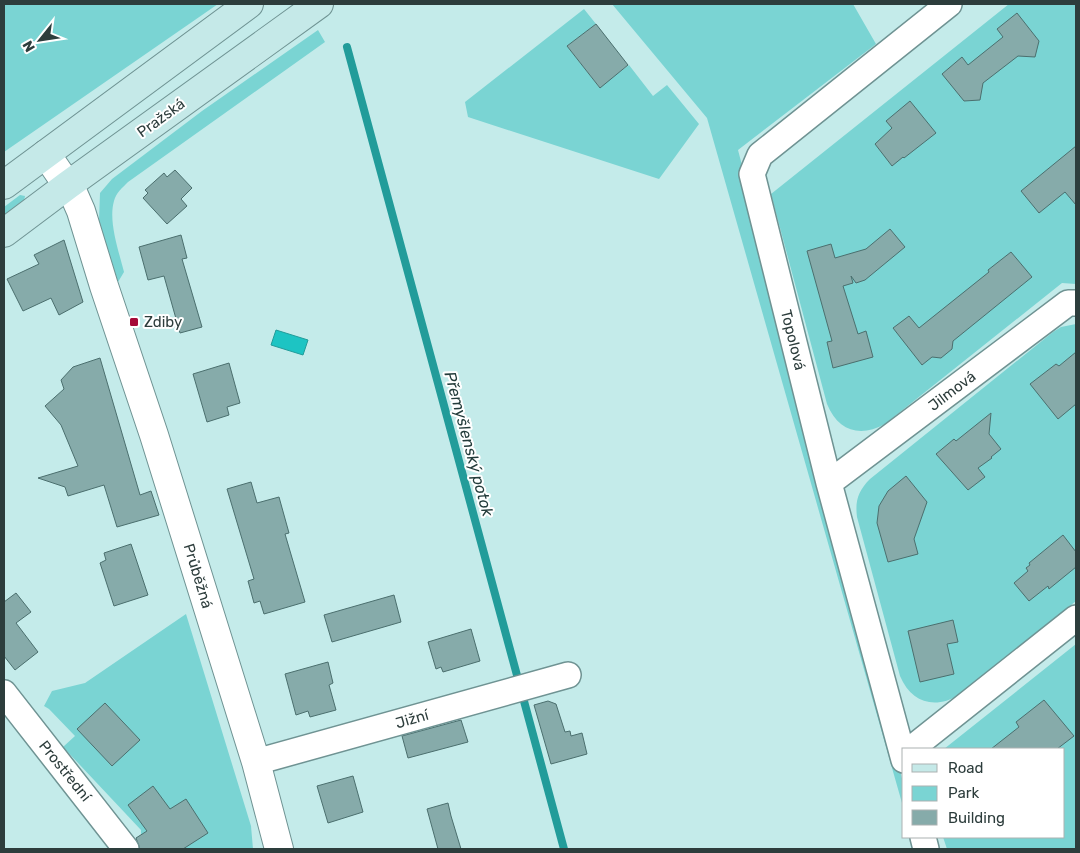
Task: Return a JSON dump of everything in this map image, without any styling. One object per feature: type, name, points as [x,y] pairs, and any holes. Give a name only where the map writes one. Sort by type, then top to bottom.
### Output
[{"type":"main road","points":[[4,185],[249,4]]},
{"type":"main road","name":"Pražská","points":[[4,233],[311,10]]},
{"type":"street","name":"Topolová","points":[[903,748],[829,483],[752,174],[760,155],[949,4]]},
{"type":"street","name":"Průběžná","points":[[46,154],[68,185],[81,211],[110,305],[154,435],[256,762],[279,849]]},
{"type":"street","name":"Jilmová","points":[[829,483],[1068,303],[1076,303]]},
{"type":"street","points":[[914,748],[1076,618]]},
{"type":"street","name":"Jižní","points":[[256,762],[568,675]]},
{"type":"street","name":"Prostřední","points":[[4,693],[126,849]]},
{"type":"green space","points":[[4,4],[218,4],[4,152]]},
{"type":"green space","points":[[612,4],[853,4],[876,44],[738,150],[902,778],[902,803],[707,118]]},
{"type":"green space","points":[[1009,4],[1076,4],[1076,284],[1062,283],[885,424],[867,431],[851,429],[837,420],[827,404],[771,194]]},
{"type":"green space","points":[[584,9],[596,24],[567,46],[599,87],[629,65],[653,96],[667,85],[699,124],[659,179],[468,117],[465,102]]},
{"type":"green space","points":[[318,30],[325,42],[128,182],[116,196],[112,218],[124,272],[118,282],[99,221],[100,193],[112,179],[202,111]]},
{"type":"green space","points":[[20,195],[25,196],[24,201],[4,216],[4,207]]},
{"type":"green space","points":[[1076,324],[1076,601],[959,695],[941,702],[924,701],[910,692],[900,676],[857,517],[856,506],[858,496],[870,479],[1053,332],[1061,327]]},
{"type":"green space","points":[[186,614],[251,826],[253,849],[143,849],[136,838],[141,835],[141,830],[63,747],[75,736],[44,706],[52,691],[85,683]]},
{"type":"green space","points":[[1076,644],[1076,849],[947,849],[943,838],[1065,838],[1065,748],[945,748]]},
{"type":"shaded area","points":[[276,330],[308,340],[303,355],[271,345]]},
{"type":"building","points":[[1017,13],[1039,41],[1035,57],[1018,56],[983,83],[980,100],[964,101],[942,74],[962,57],[968,65],[1003,37],[997,29]]},
{"type":"building","points":[[596,24],[628,65],[600,88],[567,46]]},
{"type":"building","points":[[910,101],[936,133],[892,166],[875,144],[892,128],[886,121]]},
{"type":"building","points":[[1076,146],[1076,205],[1065,192],[1039,213],[1021,191]]},
{"type":"building","points":[[175,170],[192,188],[181,199],[187,206],[167,224],[143,198],[148,193],[145,190],[164,173],[167,177]]},
{"type":"building","points":[[890,229],[905,247],[865,280],[856,283],[851,276],[853,283],[843,286],[858,334],[866,331],[873,357],[833,368],[827,342],[832,341],[807,251],[831,244],[835,258],[866,249]]},
{"type":"building","points":[[181,235],[187,258],[182,259],[202,327],[180,333],[164,276],[148,280],[139,247]]},
{"type":"building","points":[[64,240],[83,302],[59,315],[51,298],[23,311],[7,279],[39,264],[34,255]]},
{"type":"building","points":[[1011,252],[1032,277],[953,341],[952,349],[941,358],[932,357],[922,365],[893,328],[909,316],[919,328]]},
{"type":"building","points":[[1076,352],[1076,404],[1058,419],[1030,384],[1056,364],[1059,366]]},
{"type":"building","points":[[100,358],[140,495],[151,491],[159,515],[117,527],[104,485],[68,496],[65,487],[38,478],[78,466],[61,425],[45,406],[64,389],[61,380],[73,367]]},
{"type":"building","points":[[229,363],[240,403],[227,407],[229,415],[207,422],[193,374]]},
{"type":"building","points":[[991,413],[989,434],[1001,449],[978,468],[985,477],[968,490],[936,454],[954,439],[956,441]]},
{"type":"building","points":[[906,476],[927,502],[914,539],[918,554],[888,562],[877,523],[879,506],[888,491]]},
{"type":"building","points":[[251,482],[257,503],[279,497],[289,533],[285,534],[305,602],[264,614],[260,601],[254,603],[248,581],[254,579],[227,489]]},
{"type":"building","points":[[1063,535],[1076,552],[1076,567],[1049,589],[1048,586],[1029,601],[1014,583],[1028,571],[1026,568],[1030,565],[1029,563]]},
{"type":"building","points":[[131,544],[148,595],[114,606],[100,563],[106,560],[104,553]]},
{"type":"building","points":[[16,593],[31,612],[16,623],[38,652],[15,670],[4,656],[4,602]]},
{"type":"building","points":[[394,595],[401,622],[332,642],[324,615]]},
{"type":"building","points":[[953,620],[958,642],[947,644],[954,674],[920,682],[908,631]]},
{"type":"building","points":[[471,629],[480,661],[443,672],[441,667],[436,669],[428,642]]},
{"type":"building","points":[[328,662],[333,683],[329,685],[336,710],[310,717],[308,711],[296,715],[285,674]]},
{"type":"building","points":[[1044,700],[1074,736],[1058,748],[992,748],[1019,727],[1016,722]]},
{"type":"building","points":[[548,701],[556,704],[565,732],[570,731],[571,736],[582,733],[587,754],[551,764],[534,705]]},
{"type":"building","points":[[105,703],[140,740],[112,766],[77,729]]},
{"type":"building","points":[[461,720],[468,742],[408,758],[402,736]]},
{"type":"building","points":[[353,776],[363,812],[328,823],[317,786]]},
{"type":"building","points":[[153,786],[170,809],[186,799],[208,833],[183,849],[140,849],[136,838],[147,831],[128,805]]},
{"type":"building","points":[[448,803],[461,849],[438,849],[427,809]]},
{"type":"waterway","name":"Přemyšlenský potok","points":[[347,47],[564,849]]},
{"type":"place","name":"Zdiby","points":[[134,322]]}]
